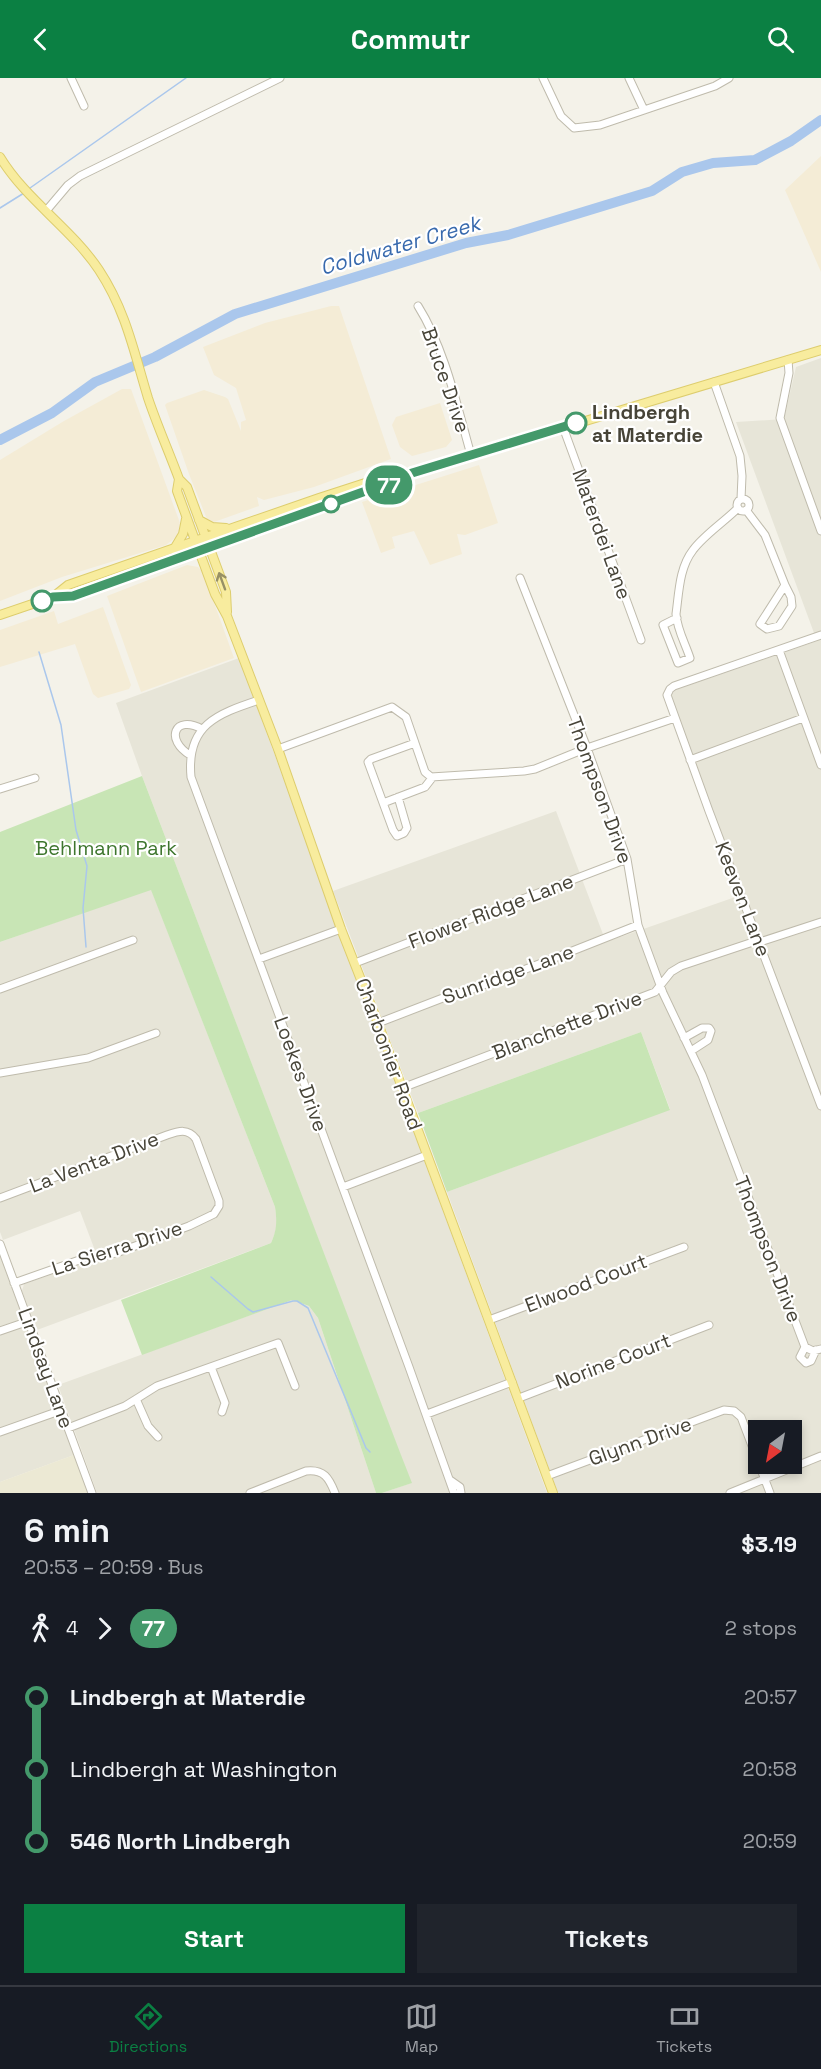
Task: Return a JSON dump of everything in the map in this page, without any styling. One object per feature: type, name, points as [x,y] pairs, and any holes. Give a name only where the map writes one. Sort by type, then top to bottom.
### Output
[{"type":"main road","points":[[0,157],[20,184],[68,233],[99,270],[121,310],[136,351],[153,413],[178,479]]},
{"type":"main road","points":[[0,615],[53,597],[73,596],[363,492],[400,481],[412,473],[821,350]]},
{"type":"main road","points":[[53,597],[68,585],[229,529],[396,473],[412,473]]},
{"type":"main road","name":"Charbonier Road","points":[[178,479],[177,491],[195,541],[215,594],[227,615],[278,749],[341,929],[553,1493]]},
{"type":"main road","name":"Charbonier Road","points":[[178,479],[187,488],[226,592],[227,615]]},
{"type":"main road","points":[[173,549],[183,534],[186,516]]},
{"type":"main road","points":[[199,520],[212,527],[229,529]]},
{"type":"main road","points":[[177,559],[192,561],[206,568]]},
{"type":"street","points":[[71,78],[84,106]]},
{"type":"street","points":[[43,209],[80,176],[280,78]]},
{"type":"street","points":[[543,78],[561,116],[574,128],[600,125],[715,86],[729,78]]},
{"type":"street","points":[[629,78],[644,110]]},
{"type":"street","name":"Bruce Drive","points":[[418,306],[427,320],[447,374],[471,455]]},
{"type":"street","points":[[788,360],[789,373],[780,418],[821,531]]},
{"type":"street","points":[[714,382],[740,456],[742,476],[741,499],[737,502],[738,508]]},
{"type":"street","name":"Materdei Lane","points":[[563,428],[641,640]]},
{"type":"street","points":[[741,499],[747,501],[749,505],[746,510]]},
{"type":"street","points":[[738,508],[746,510],[765,535],[786,585],[792,606],[779,626],[767,629],[760,624],[786,585]]},
{"type":"street","points":[[677,618],[663,626],[678,663],[690,658],[677,624],[681,575],[693,550],[738,508]]},
{"type":"street","name":"Thompson Drive","points":[[520,578],[627,859],[638,925],[660,985],[709,1092],[813,1349]]},
{"type":"street","points":[[821,635],[779,650],[821,765]]},
{"type":"street","name":"Keeven Lane","points":[[779,650],[674,686],[668,692],[668,698],[821,1106]]},
{"type":"street","points":[[202,729],[190,723],[184,724],[177,730],[175,740],[179,747],[190,755],[202,729],[218,716],[259,700]]},
{"type":"street","points":[[278,749],[392,707],[406,717],[425,772],[432,778],[524,771],[675,718]]},
{"type":"street","points":[[690,760],[803,718]]},
{"type":"street","points":[[398,797],[407,828],[401,835],[394,835],[368,762],[415,743]]},
{"type":"street","name":"Loekes Drive","points":[[190,755],[191,777],[427,1414],[454,1493]]},
{"type":"street","points":[[0,789],[35,777]]},
{"type":"street","points":[[383,803],[425,787],[432,778]]},
{"type":"street","name":"Flower Ridge Lane","points":[[355,963],[627,859]]},
{"type":"street","name":"Blanchette Drive","points":[[402,1088],[656,992],[671,972],[681,966],[821,922]]},
{"type":"street","name":"Sunridge Lane","points":[[378,1023],[638,925]]},
{"type":"street","points":[[259,959],[341,929]]},
{"type":"street","points":[[0,989],[133,940]]},
{"type":"street","points":[[684,1038],[702,1028],[709,1028],[711,1031],[708,1040],[691,1051]]},
{"type":"street","points":[[0,1073],[88,1058],[156,1033]]},
{"type":"street","name":"La Venta Drive","points":[[0,1198],[182,1131],[189,1132],[196,1139],[219,1201],[217,1210]]},
{"type":"street","points":[[343,1187],[427,1155]]},
{"type":"street","name":"La Sierra Drive","points":[[14,1282],[85,1258],[119,1252],[210,1217],[217,1210]]},
{"type":"street","name":"Lindsay Lane","points":[[0,1244],[92,1493]]},
{"type":"street","name":"Elwood Court","points":[[489,1320],[684,1247]]},
{"type":"street","points":[[0,1331],[29,1321]]},
{"type":"street","name":"Norine Court","points":[[519,1398],[709,1325]]},
{"type":"street","points":[[68,1428],[118,1409],[157,1386],[278,1343],[295,1386]]},
{"type":"street","points":[[211,1367],[225,1402],[222,1412]]},
{"type":"street","points":[[427,1414],[512,1382]]},
{"type":"street","points":[[136,1399],[148,1426],[158,1437]]},
{"type":"street","points":[[0,1432],[62,1410]]},
{"type":"street","name":"Glynn Drive","points":[[547,1476],[724,1410],[734,1411],[741,1417],[765,1480]]},
{"type":"street","points":[[730,1493],[821,1456]]},
{"type":"street","points":[[253,1492],[306,1470],[318,1470],[330,1480],[335,1493]]},
{"type":"street","name":"Loekes Drive","points":[[450,1480],[460,1487],[461,1493]]},
{"type":"street","points":[[765,1480],[770,1493]]},
{"type":"shaded area","points":[[821,156],[821,272],[785,190]]},
{"type":"shaded area","points":[[339,306],[391,459],[314,487],[264,500],[257,497],[259,506],[214,522],[207,519],[165,405],[204,390],[225,397],[228,399],[241,431],[241,422],[246,420],[236,388],[214,375],[203,347],[265,323]]},
{"type":"shaded area","points":[[821,358],[821,1493],[558,1493],[447,1192],[670,1109],[641,1032],[418,1113],[333,891],[556,811],[606,942],[744,894],[671,697],[675,690],[817,641],[736,422],[784,419],[796,367]]},
{"type":"shaded area","points":[[122,389],[131,389],[180,523],[175,538],[166,545],[62,577],[0,601],[0,460]]},
{"type":"shaded area","points":[[440,403],[452,440],[446,447],[412,456],[400,447],[392,425],[396,417]]},
{"type":"shaded area","points":[[479,465],[498,523],[465,535],[457,534],[462,554],[430,565],[414,531],[392,537],[395,548],[381,553],[362,502]]},
{"type":"shaded area","points":[[187,565],[198,567],[203,572],[234,658],[141,692],[107,596]]},
{"type":"shaded area","points":[[103,607],[131,685],[129,689],[98,698],[93,694],[75,644],[0,667],[0,630],[54,611],[58,624]]},
{"type":"shaded area","points":[[239,658],[547,1493],[382,1493],[411,1483],[116,703]]},
{"type":"shaded area","points":[[151,889],[275,1207],[277,1223],[275,1233],[271,1243],[37,1330],[22,1291],[24,1284],[83,1263],[99,1261],[80,1211],[3,1240],[0,1232],[0,942]]},
{"type":"shaded area","points":[[0,1256],[74,1455],[0,1482]]},
{"type":"shaded area","points":[[292,1300],[309,1306],[318,1318],[376,1493],[97,1493],[58,1385]]},
{"type":"shaded area","points":[[74,1455],[88,1493],[0,1493],[0,1482]]},
{"type":"green space","name":"Behlmann Park","points":[[142,776],[412,1483],[376,1493],[318,1318],[309,1306],[292,1300],[142,1355],[121,1300],[271,1243],[276,1225],[275,1207],[151,890],[0,942],[0,832]]},
{"type":"green space","points":[[641,1032],[670,1110],[447,1192],[418,1113]]},
{"type":"waterway","points":[[30,188],[186,78]]},
{"type":"waterway","name":"Coldwater Creek","points":[[0,440],[52,413],[95,382],[155,357],[235,314],[466,243],[508,235],[652,191],[682,172],[713,163],[755,160],[791,141],[821,120]]},
{"type":"waterway","points":[[0,208],[24,193]]},
{"type":"waterway","points":[[39,652],[61,725],[76,830],[87,866],[83,908],[86,947]]},
{"type":"waterway","points":[[211,1277],[253,1312],[293,1301],[308,1308],[366,1448],[370,1452]]},
{"type":"bus line","name":"77","points":[[42,601],[53,597],[73,596],[363,492],[400,481],[412,473],[576,423]]},
{"type":"place","name":"Lindbergh at Materdie","points":[[576,423]]}]
